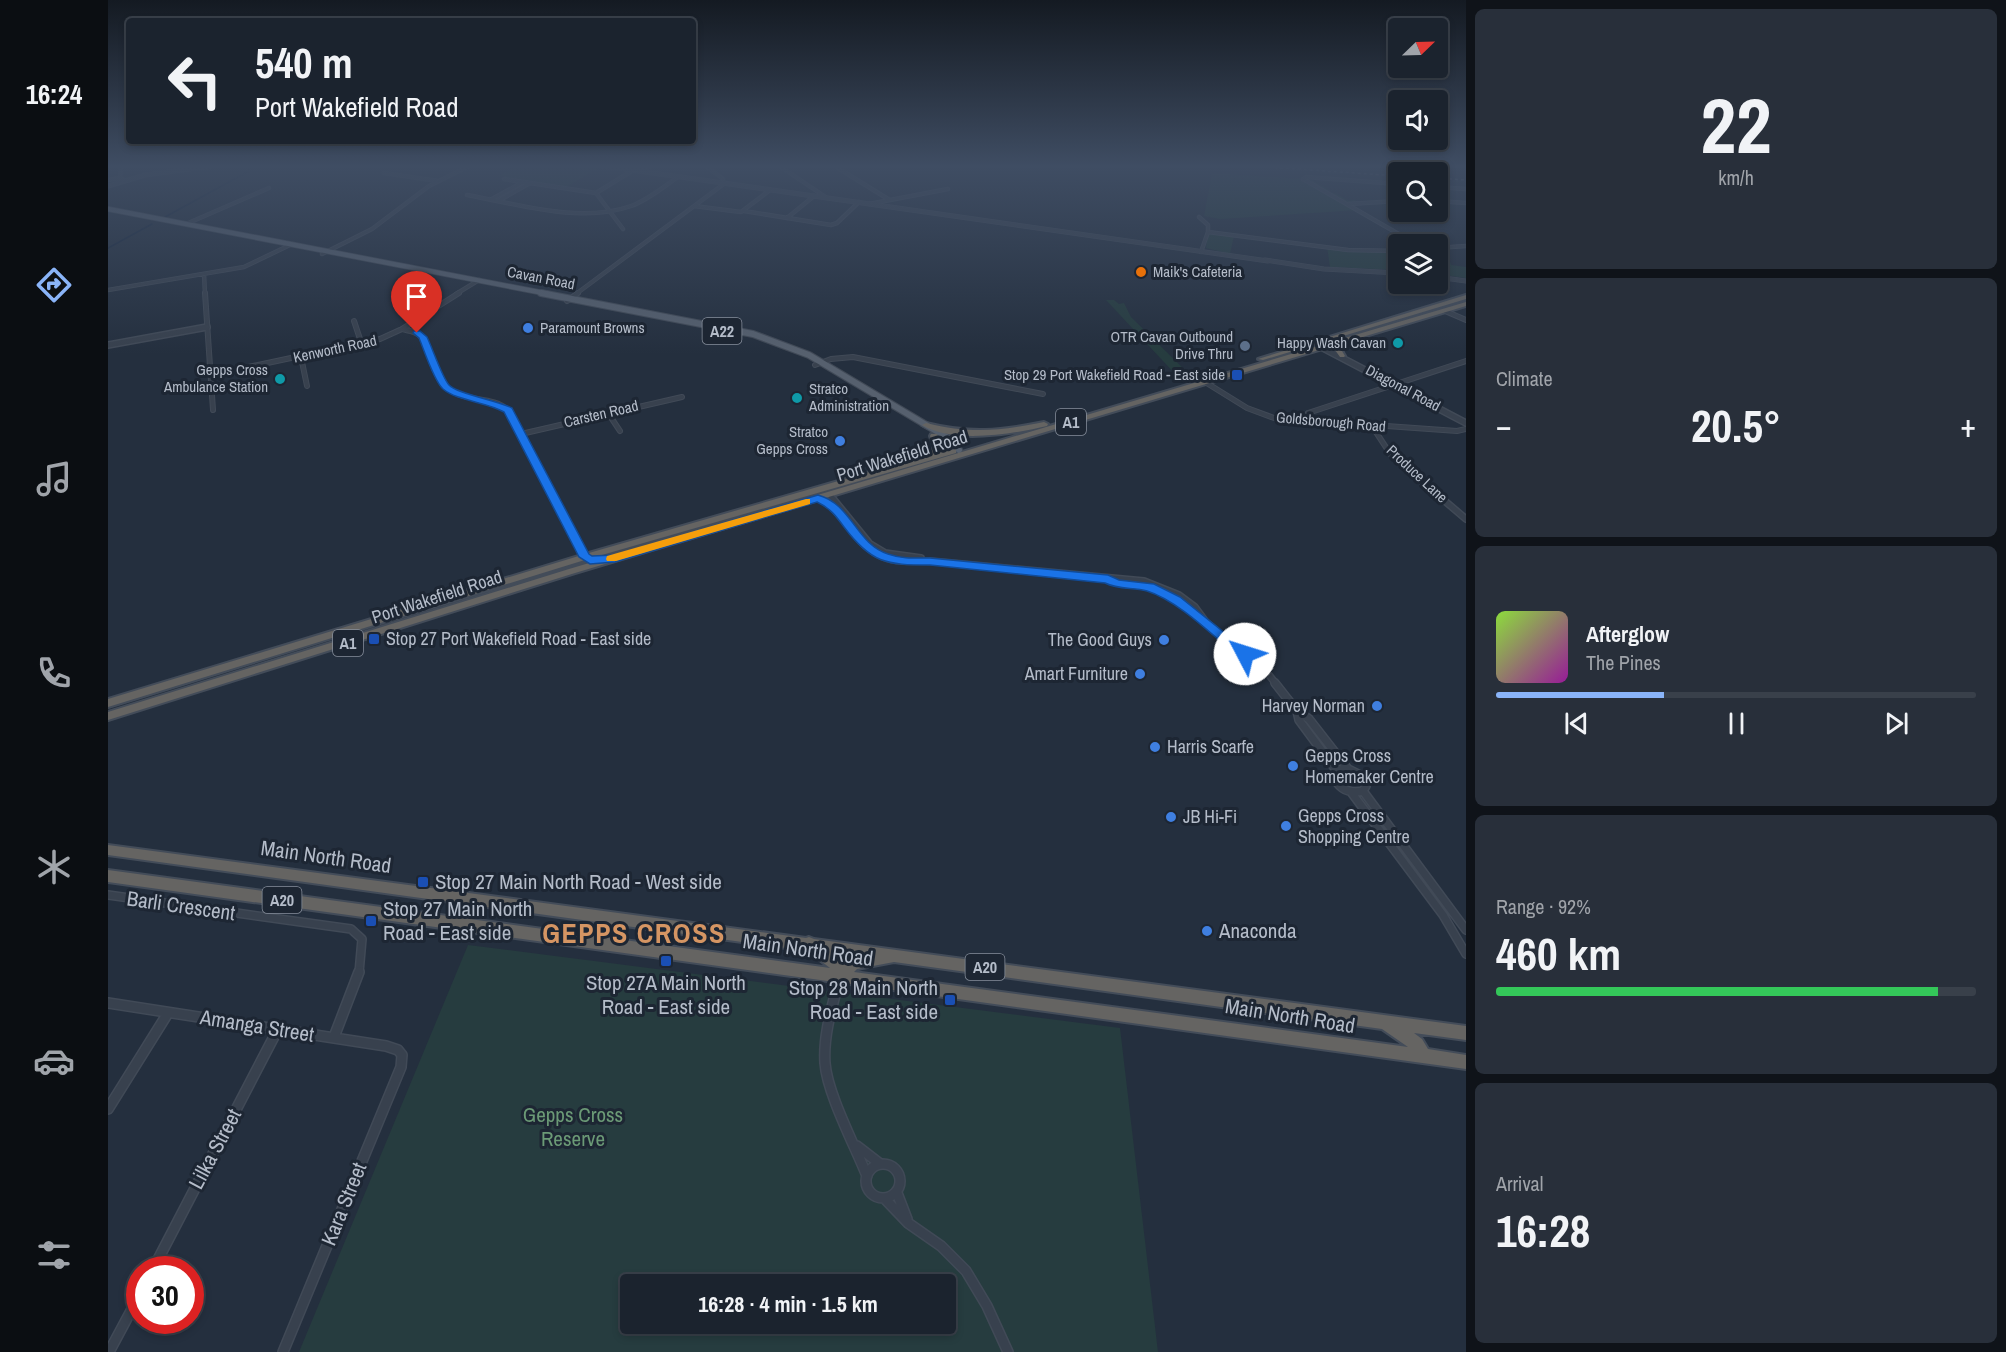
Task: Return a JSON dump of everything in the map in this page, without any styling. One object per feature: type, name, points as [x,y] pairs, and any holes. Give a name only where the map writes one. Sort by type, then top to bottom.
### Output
[{"type":"highway","name":"Port Wakefield Road","points":[[108,716],[585,557],[959,450],[1466,297]]},
{"type":"highway","name":"Port Wakefield Road","points":[[108,703],[572,572],[1466,304]]},
{"type":"highway","points":[[1425,309],[1445,311]]},
{"type":"highway","points":[[1390,319],[1397,322],[1410,321]]},
{"type":"highway","points":[[1258,360],[1311,348],[1323,348],[1323,345],[1339,335]]},
{"type":"highway","points":[[1340,356],[1338,350],[1340,347],[1363,336]]},
{"type":"highway","points":[[1311,352],[1340,356]]},
{"type":"highway","points":[[1119,401],[1144,400]]},
{"type":"highway","points":[[926,425],[953,433],[981,435],[1055,421]]},
{"type":"highway","points":[[927,458],[938,448],[934,436]]},
{"type":"highway","points":[[917,470],[959,450],[998,444]]},
{"type":"highway","points":[[838,503],[848,493],[868,485]]},
{"type":"highway","points":[[780,500],[791,500],[822,492],[830,495]]},
{"type":"highway","points":[[572,572],[585,557],[595,561],[615,558]]},
{"type":"highway","name":"Main North Road","points":[[108,850],[1466,1033]]},
{"type":"highway","name":"Main North Road","points":[[108,876],[1466,1062]]},
{"type":"highway","points":[[809,943],[834,962],[840,976],[853,963],[896,956]]},
{"type":"highway","points":[[1384,1022],[1417,1044],[1424,1056]]},
{"type":"highway","points":[[1449,1031],[1466,1025]]},
{"type":"main road","name":"Cavan Road","points":[[191,228],[473,284],[639,310],[772,340],[926,425],[954,443],[959,450]]},
{"type":"main road","name":"Cavan Road","points":[[208,228],[479,280],[624,312],[693,323]]},
{"type":"main road","points":[[624,312],[639,310]]},
{"type":"main road","name":"Cavan Road","points":[[818,364],[959,450]]},
{"type":"street","points":[[322,254],[373,228]]},
{"type":"street","points":[[569,299],[664,228]]},
{"type":"street","points":[[1039,228],[1202,250]]},
{"type":"street","points":[[1202,228],[1208,231],[1348,250],[1388,251]]},
{"type":"street","points":[[1202,250],[1208,231]]},
{"type":"street","points":[[108,290],[247,266],[292,244]]},
{"type":"street","points":[[1166,246],[1324,269],[1388,271]]},
{"type":"street","points":[[1448,247],[1466,246]]},
{"type":"street","points":[[204,274],[213,410]]},
{"type":"street","points":[[1448,277],[1466,280]]},
{"type":"street","name":"Kenworth Road","points":[[211,375],[362,345],[402,329],[479,280]]},
{"type":"street","points":[[1445,311],[1466,320]]},
{"type":"street","points":[[354,321],[362,345]]},
{"type":"street","points":[[108,345],[207,327]]},
{"type":"street","points":[[402,329],[417,333],[422,337],[445,387],[454,392],[503,406],[508,410],[585,557]]},
{"type":"street","name":"Diagonal Road","points":[[1323,348],[1466,422]]},
{"type":"street","points":[[301,357],[307,386]]},
{"type":"street","points":[[818,364],[853,357],[1043,394]]},
{"type":"street","points":[[1312,421],[1308,413],[1464,361],[1466,371]]},
{"type":"street","name":"Goldsborough Road","points":[[1205,382],[1247,408],[1274,418],[1457,431],[1466,429]]},
{"type":"street","name":"Carsten Road","points":[[521,434],[682,397]]},
{"type":"street","points":[[608,413],[620,431]]},
{"type":"street","name":"Produce Lane","points":[[1372,426],[1391,455],[1466,519]]},
{"type":"street","points":[[830,495],[863,536],[874,547],[885,553],[930,561],[1144,581],[1168,589],[1195,608],[1206,622],[1269,675],[1297,711],[1309,718],[1348,769],[1364,780],[1366,786],[1363,791]]},
{"type":"street","points":[[818,498],[834,505],[864,545],[882,557],[904,561],[930,561]]},
{"type":"street","points":[[1297,711],[1299,720],[1336,770]]},
{"type":"street","points":[[1336,770],[1348,769]]},
{"type":"street","points":[[1336,770],[1333,776],[1336,783],[1351,792],[1430,897],[1466,954]]},
{"type":"street","points":[[1351,792],[1363,791]]},
{"type":"street","points":[[1363,791],[1466,930]]},
{"type":"street","name":"Barli Crescent","points":[[108,895],[351,929],[362,939],[364,956],[360,973],[334,1038]]},
{"type":"street","points":[[840,976],[829,1020],[825,1044],[825,1064],[829,1083],[856,1146],[871,1192],[878,1198],[886,1200],[908,1223],[941,1246],[966,1271],[987,1306],[1008,1352]]},
{"type":"street","name":"Amanga Street","points":[[108,1003],[386,1046],[398,1050],[402,1055]]},
{"type":"street","points":[[108,1109],[168,1013]]},
{"type":"street","name":"Lilka Street","points":[[160,1256],[278,1029]]},
{"type":"street","name":"Kara Street","points":[[283,1352],[401,1066],[402,1055]]},
{"type":"street","points":[[856,1146],[879,1163],[889,1164],[897,1171],[900,1182],[897,1193],[908,1223]]},
{"type":"street","points":[[867,1176],[871,1167],[879,1163]]},
{"type":"street","points":[[886,1200],[897,1193]]},
{"type":"street","points":[[109,1352],[126,1320]]},
{"type":"green space","points":[[1208,234],[1234,236],[1230,254],[1206,248]]},
{"type":"green space","points":[[1327,247],[1369,252],[1388,251],[1388,270],[1330,267]]},
{"type":"green space","points":[[1448,254],[1451,265],[1466,267],[1466,278],[1448,276]]},
{"type":"green space","points":[[1106,300],[1114,300],[1119,304],[1124,303],[1131,317],[1190,375],[1177,376]]},
{"type":"green space","name":"Gepps Cross Reserve","points":[[468,945],[1120,1028],[1158,1352],[299,1352]]},
{"type":"waterway","points":[[108,248],[144,228]]},
{"type":"slow traffic","points":[[612,559],[806,502]]},
{"type":"place","name":"Maik's Cafeteria","points":[[1141,272]]},
{"type":"place","name":"Paramount Browns","points":[[528,328]]},
{"type":"place","name":"Happy Wash Cavan","points":[[1398,343]]},
{"type":"place","name":"OTR Cavan Outbound Drive Thru","points":[[1245,346]]},
{"type":"place","name":"Stop 29 Port Wakefield Road - East side","points":[[1237,375]]},
{"type":"place","name":"Gepps Cross Ambulance Station","points":[[280,379]]},
{"type":"place","name":"Stratco Administration","points":[[797,398]]},
{"type":"place","name":"Stratco Gepps Cross","points":[[840,441]]},
{"type":"place","name":"Stop 27 Port Wakefield Road - East side","points":[[374,639]]},
{"type":"place","name":"The Good Guys","points":[[1164,640]]},
{"type":"place","name":"Amart Furniture","points":[[1140,674]]},
{"type":"place","name":"Harvey Norman","points":[[1377,706]]},
{"type":"place","name":"Harris Scarfe","points":[[1155,747]]},
{"type":"place","name":"Gepps Cross Homemaker Centre","points":[[1293,766]]},
{"type":"place","name":"JB Hi-Fi","points":[[1171,817]]},
{"type":"place","name":"Gepps Cross Shopping Centre","points":[[1286,826]]},
{"type":"place","name":"Stop 27 Main North Road - West side","points":[[423,882]]},
{"type":"place","name":"Stop 27 Main North Road - East side","points":[[371,921]]},
{"type":"place","name":"Anaconda","points":[[1207,931]]},
{"type":"place","name":"Stop 27A Main North Road - East side","points":[[666,961]]},
{"type":"place","name":"Stop 28 Main North Road - East side","points":[[950,1000]]},
{"type":"district","name":"GEPPS CROSS","points":[[634,933]]},
{"type":"route","points":[[417,333],[422,337],[445,387],[454,392],[498,404],[508,410],[585,557],[590,560],[615,558],[818,498],[834,505],[864,545],[882,557],[904,561],[930,561],[1108,579],[1117,584],[1149,587],[1176,600],[1196,618],[1206,622],[1245,654]]}]
